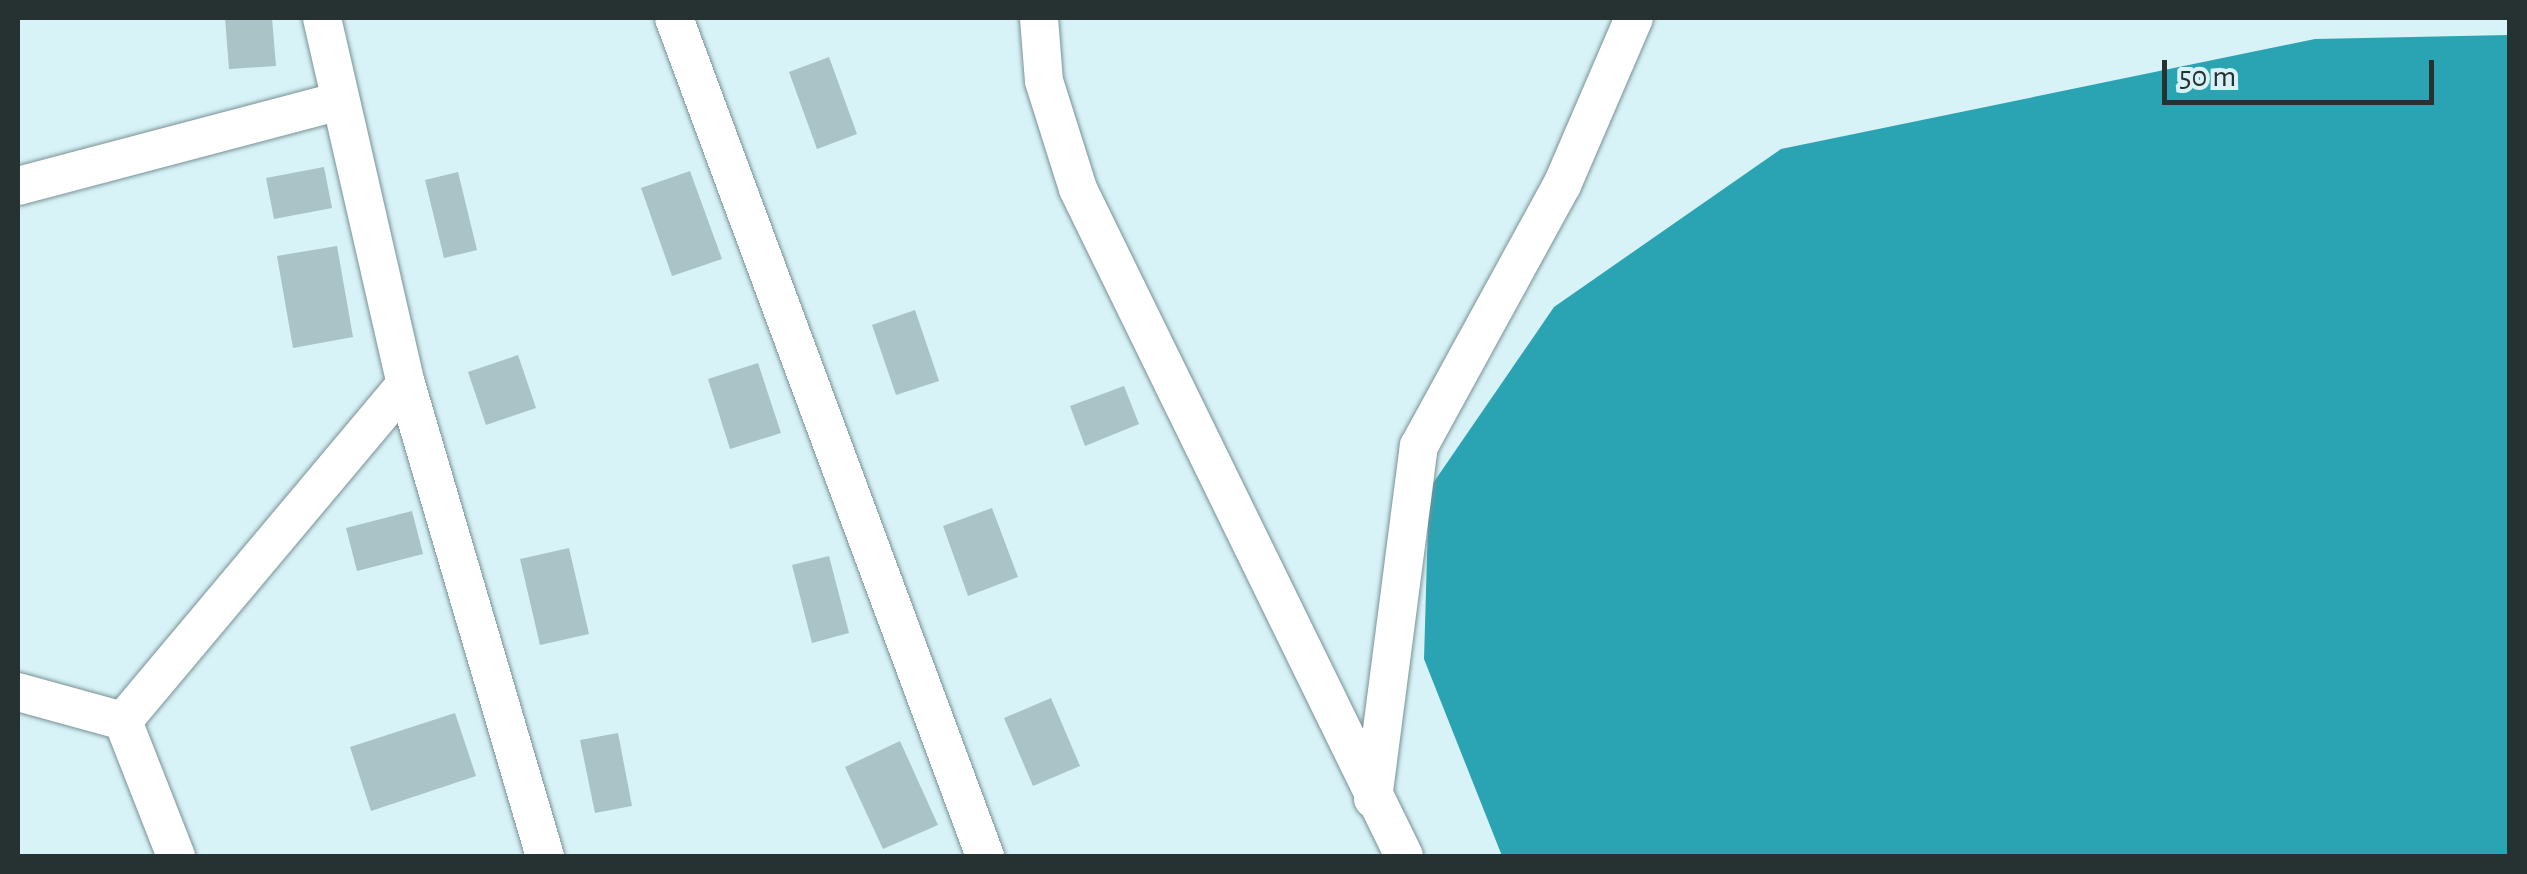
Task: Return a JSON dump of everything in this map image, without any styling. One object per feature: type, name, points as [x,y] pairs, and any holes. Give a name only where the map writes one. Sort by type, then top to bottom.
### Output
[{"type":"street","points":[[322,18],[406,384],[545,856]]},
{"type":"street","points":[[674,18],[985,856]]},
{"type":"street","points":[[1039,18],[1044,81],[1078,190],[1404,856]]},
{"type":"street","points":[[1373,799],[1419,446],[1562,185],[1634,18]]},
{"type":"street","points":[[18,186],[340,102]]},
{"type":"street","points":[[123,721],[406,384]]},
{"type":"street","points":[[18,692],[123,721]]},
{"type":"street","points":[[123,721],[176,856]]},
{"type":"water","points":[[2509,35],[2509,856],[1502,856],[1424,659],[1429,489],[1554,307],[1781,149],[2315,39]]},
{"type":"building","points":[[225,18],[272,18],[276,66],[229,69]]},
{"type":"building","points":[[829,57],[857,134],[817,149],[789,72]]},
{"type":"building","points":[[324,167],[332,208],[274,219],[266,178]]},
{"type":"building","points":[[690,171],[722,259],[672,276],[641,188]]},
{"type":"building","points":[[458,172],[477,250],[444,258],[425,180]]},
{"type":"building","points":[[337,246],[353,337],[293,348],[277,256]]},
{"type":"building","points":[[915,310],[939,381],[896,395],[872,325]]},
{"type":"building","points":[[518,355],[536,408],[486,425],[468,372]]},
{"type":"building","points":[[758,363],[781,433],[730,449],[708,379]]},
{"type":"building","points":[[1124,386],[1139,424],[1085,446],[1070,406]]},
{"type":"building","points":[[992,508],[1018,577],[968,596],[943,526]]},
{"type":"building","points":[[412,511],[423,554],[357,571],[346,528]]},
{"type":"building","points":[[569,548],[589,634],[540,645],[520,559]]},
{"type":"building","points":[[829,556],[849,633],[812,643],[792,565]]},
{"type":"building","points":[[1051,698],[1080,766],[1033,786],[1004,718]]},
{"type":"building","points":[[455,713],[476,776],[371,811],[350,747]]},
{"type":"building","points":[[618,733],[632,806],[595,813],[580,740]]},
{"type":"building","points":[[900,741],[938,825],[883,849],[845,767]]}]
